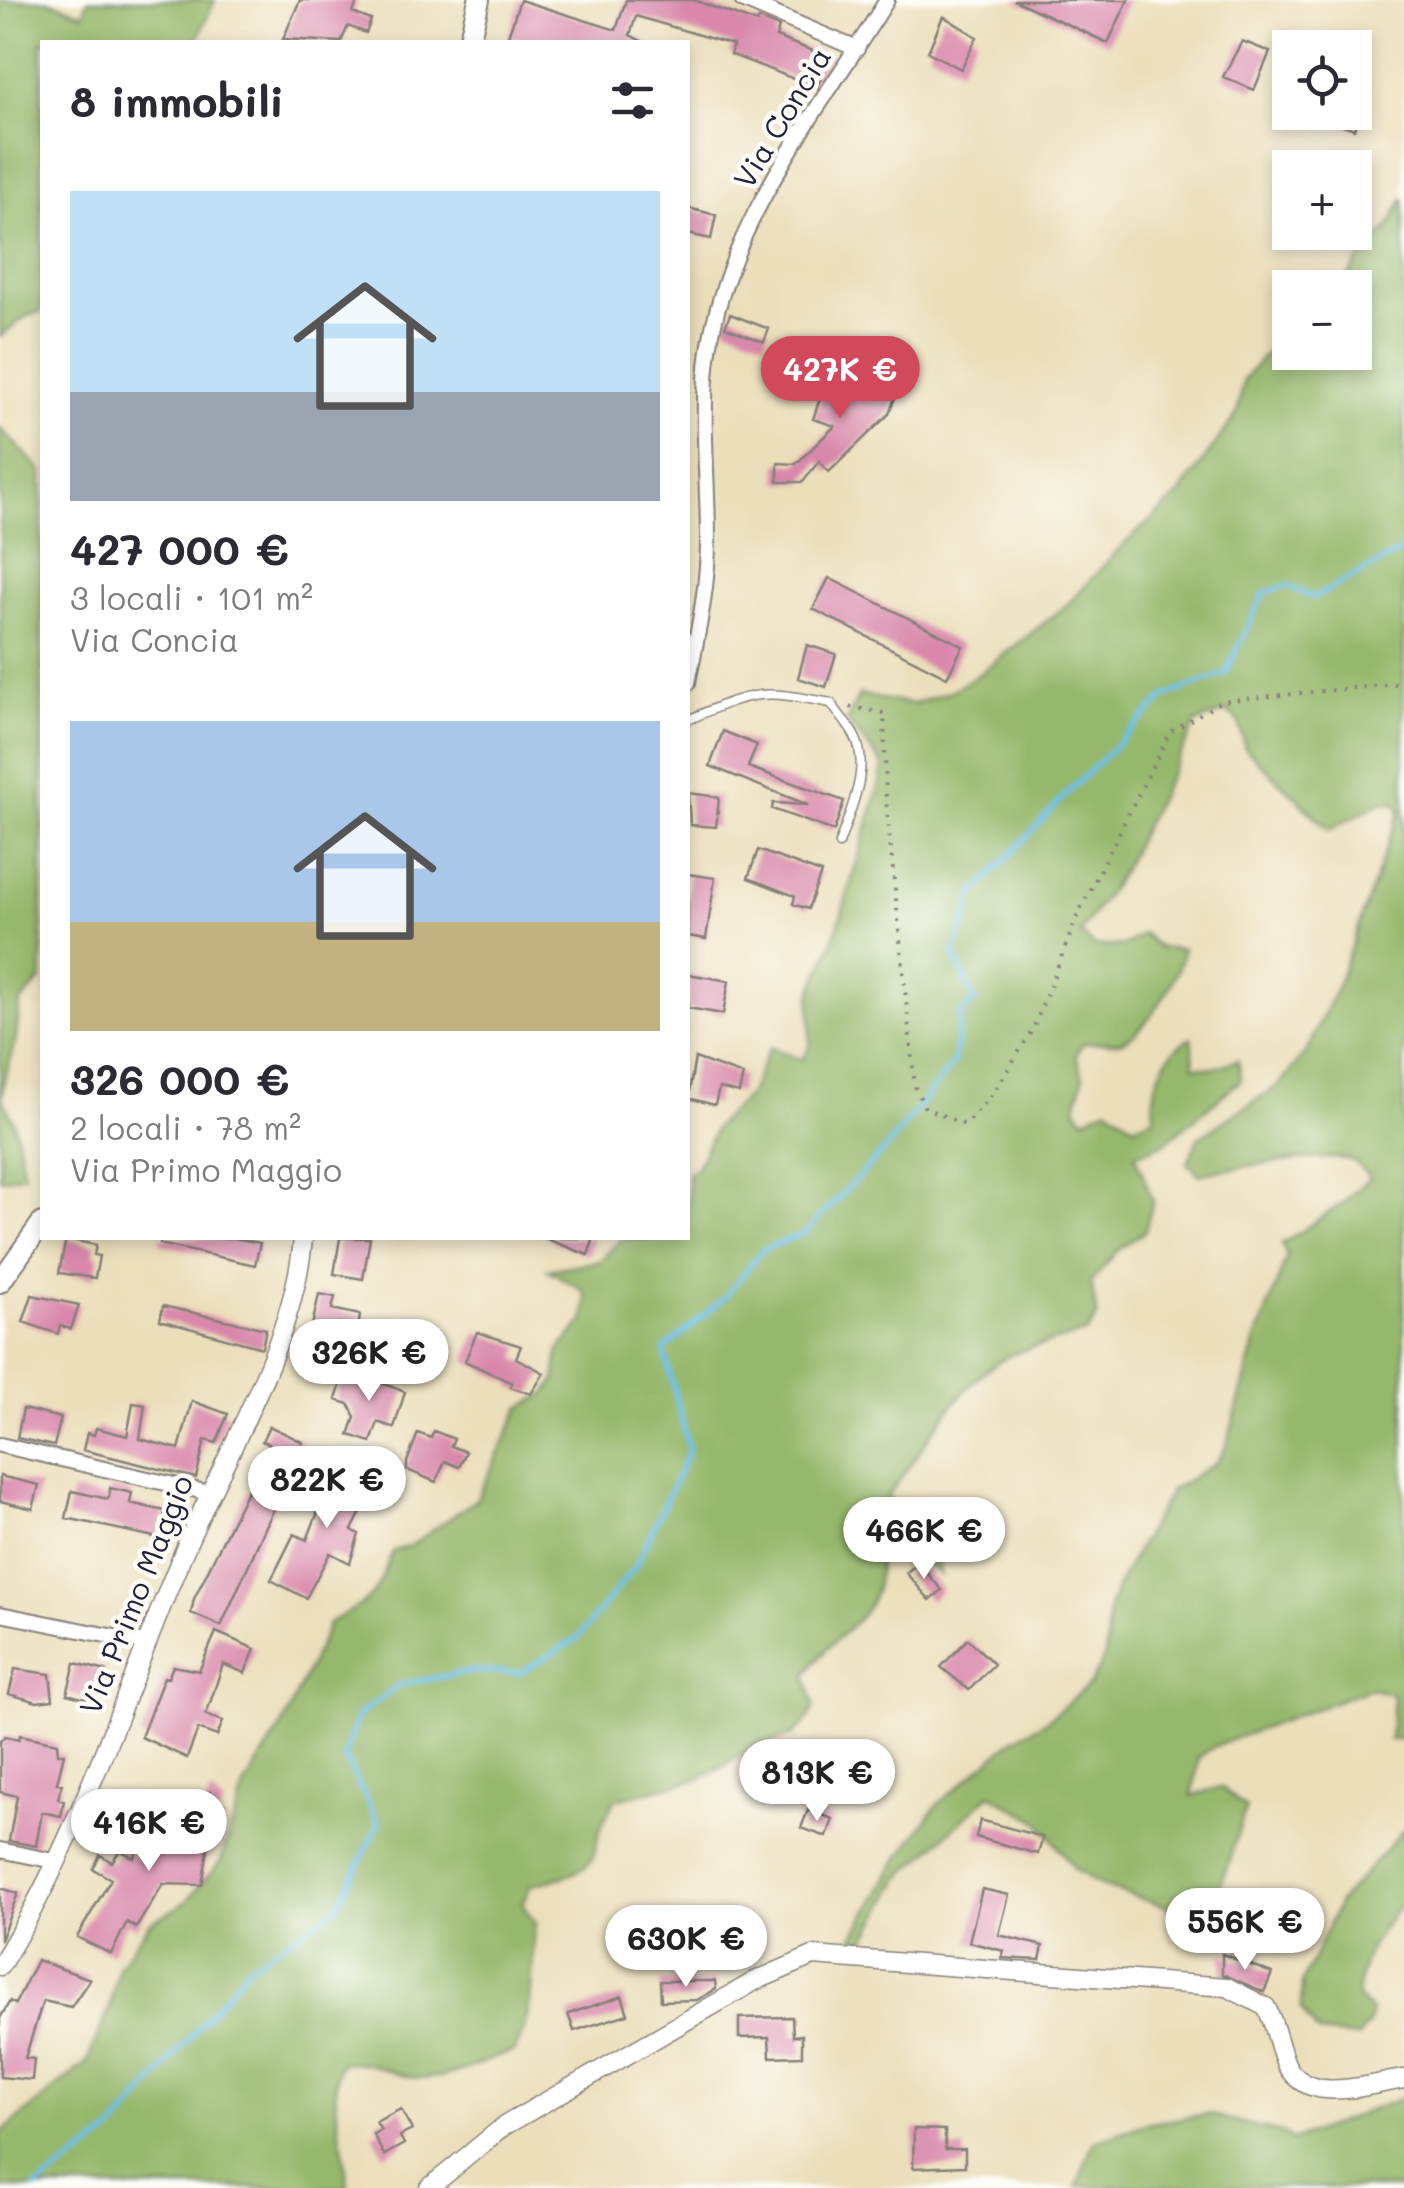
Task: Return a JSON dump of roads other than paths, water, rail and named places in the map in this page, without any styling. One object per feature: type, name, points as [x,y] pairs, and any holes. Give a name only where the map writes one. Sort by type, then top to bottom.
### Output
[{"type":"main road","points":[[469,40],[479,0]]},
{"type":"main road","points":[[0,1282],[40,1226]]},
{"type":"street","points":[[742,0],[857,49]]},
{"type":"street","name":"Via Concia","points":[[690,673],[703,606],[708,544],[706,403],[718,308],[736,252],[887,0]]},
{"type":"street","name":"Via Primo Maggio","points":[[0,1966],[54,1862],[275,1341],[293,1291],[302,1240]]},
{"type":"street","points":[[0,1445],[209,1493]]},
{"type":"street","points":[[0,1614],[145,1643]]},
{"type":"street","points":[[0,1850],[54,1862]]},
{"type":"street","points":[[429,2188],[504,2126],[755,1980],[813,1956],[1227,1987],[1266,2007],[1290,2070],[1301,2082],[1338,2089],[1404,2078]]},
{"type":"lane","points":[[690,719],[746,694],[772,691],[831,703],[856,738],[861,758],[858,784],[838,844]]},
{"type":"waterway","points":[[36,2188],[111,2133],[250,1965],[337,1908],[379,1824],[344,1757],[357,1716],[401,1684],[474,1671],[519,1673],[578,1638],[636,1565],[689,1450],[664,1350],[725,1297],[762,1250],[805,1233],[888,1146],[954,1062],[960,1014],[975,1001],[954,956],[974,894],[1072,788],[1166,696],[1226,673],[1263,594],[1287,585],[1313,598],[1399,552],[1404,544]]}]
